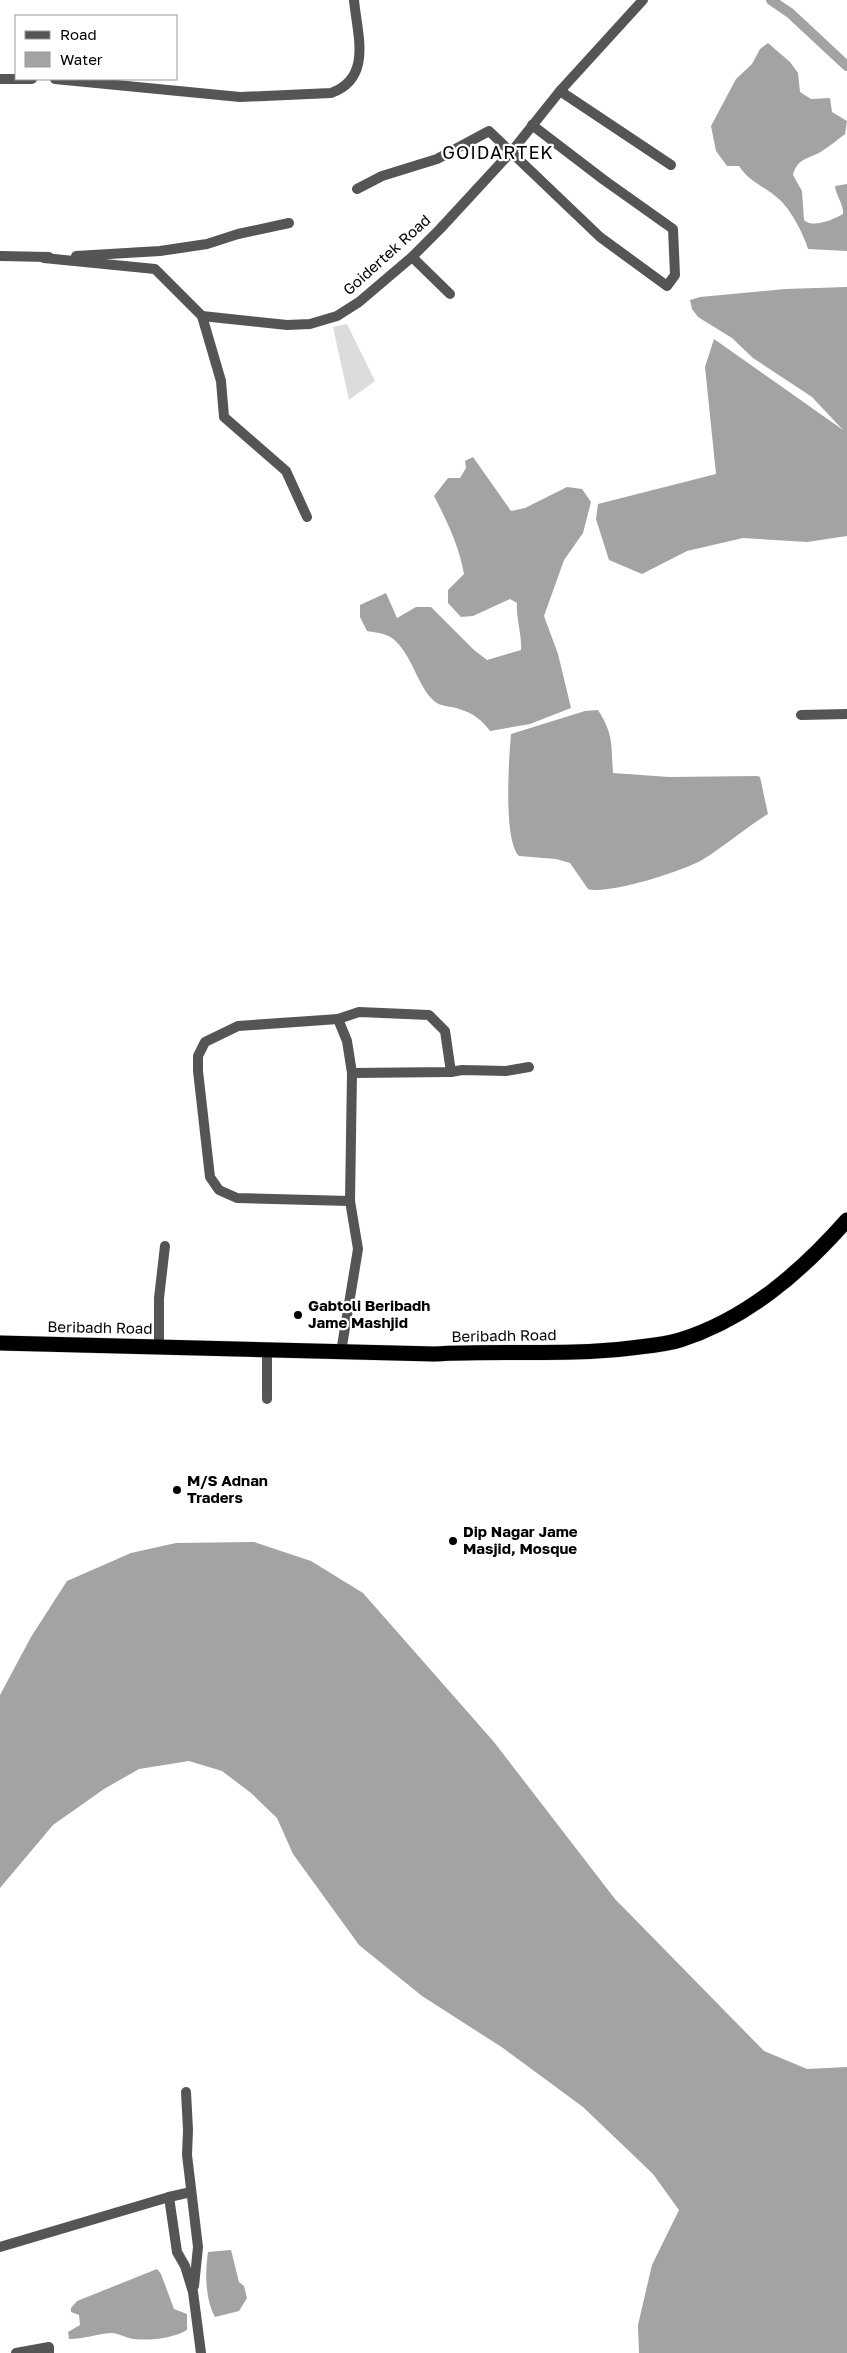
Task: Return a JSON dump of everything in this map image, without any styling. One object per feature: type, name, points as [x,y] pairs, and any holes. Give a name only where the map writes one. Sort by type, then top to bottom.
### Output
[{"type":"highway","name":"Beribadh Road","points":[[0,1343],[434,1354],[484,1351],[571,1353],[606,1351],[678,1341],[721,1324],[769,1295],[847,1220]]},
{"type":"street","points":[[65,80],[240,98],[331,93],[340,90],[353,80],[359,66],[354,0]]},
{"type":"street","name":"Goidertek Road","points":[[202,316],[287,325],[310,324],[337,316],[359,302],[412,257],[512,152],[560,91],[643,0]]},
{"type":"street","points":[[0,79],[15,79]]},
{"type":"street","points":[[560,91],[671,165]]},
{"type":"street","points":[[357,189],[382,176],[437,159],[489,131],[600,238],[667,286],[675,275],[673,229],[604,180],[532,125]]},
{"type":"street","points":[[44,258],[160,251],[207,244],[238,234],[289,223]]},
{"type":"street","points":[[0,256],[44,258],[155,269],[202,316],[221,381],[224,417],[286,471],[307,516]]},
{"type":"street","points":[[412,257],[450,294]]},
{"type":"street","points":[[801,715],[847,714]]},
{"type":"street","points":[[350,1201],[237,1198],[219,1190],[210,1177],[198,1071],[198,1056],[205,1042],[238,1026],[338,1019],[359,1012],[429,1015],[445,1030],[451,1072]]},
{"type":"street","points":[[338,1019],[347,1040],[352,1074],[350,1201],[358,1249],[341,1352]]},
{"type":"street","points":[[352,1074],[451,1072],[462,1070],[506,1071],[529,1067]]},
{"type":"street","points":[[159,1346],[159,1298],[165,1246]]},
{"type":"street","points":[[267,1351],[267,1399]]},
{"type":"street","points":[[186,2092],[187,2155],[198,2247],[193,2292]]},
{"type":"street","points":[[0,2247],[191,2192]]},
{"type":"street","points":[[170,2197],[177,2252],[185,2266],[193,2292],[202,2353]]},
{"type":"street","points":[[16,2353],[49,2347],[49,2353]]},
{"type":"shaded area","points":[[347,324],[375,381],[349,400],[333,327]]},
{"type":"water","points":[[768,43],[790,62],[798,73],[800,92],[811,99],[830,98],[832,112],[847,121],[845,134],[822,151],[797,165],[793,175],[802,191],[804,220],[813,224],[824,222],[843,214],[835,186],[847,184],[847,251],[808,249],[797,224],[781,201],[748,177],[739,166],[727,166],[716,151],[711,126],[736,79],[752,64],[760,49]]},
{"type":"water","points":[[847,287],[847,536],[807,542],[743,538],[687,551],[642,574],[609,560],[596,519],[598,504],[716,474],[705,367],[714,339],[843,430],[812,397],[753,358],[732,338],[698,317],[692,309],[690,300],[700,297],[785,289]]},
{"type":"water","points":[[473,457],[511,511],[525,508],[567,487],[582,489],[591,502],[583,533],[564,560],[544,616],[558,654],[571,708],[530,724],[490,731],[473,715],[434,701],[426,691],[406,654],[394,639],[386,635],[367,631],[360,617],[360,605],[386,593],[397,618],[416,607],[431,607],[474,650],[487,660],[521,650],[517,603],[510,599],[473,616],[461,617],[448,603],[448,590],[464,574],[452,534],[434,496],[448,478],[460,478],[466,468],[465,461]]},
{"type":"water","points":[[598,710],[607,726],[609,734],[612,747],[613,773],[669,777],[757,776],[760,777],[768,814],[710,855],[692,865],[663,876],[612,889],[588,889],[570,863],[556,859],[519,856],[514,847],[509,817],[508,779],[511,734],[585,711]]},
{"type":"water","points":[[254,1542],[311,1561],[363,1593],[494,1742],[615,1899],[764,2051],[807,2069],[847,2067],[847,2353],[639,2353],[638,2325],[652,2265],[679,2210],[653,2174],[583,2107],[503,2048],[422,1996],[359,1945],[293,1854],[277,1818],[251,1793],[222,1771],[189,1761],[139,1769],[104,1789],[53,1825],[0,1888],[0,1695],[31,1637],[67,1581],[131,1553],[176,1543]]},
{"type":"water","points":[[231,2250],[239,2282],[244,2286],[247,2298],[239,2311],[215,2317],[209,2302],[207,2285],[206,2268],[208,2252]]},
{"type":"water","points":[[157,2269],[161,2274],[174,2309],[187,2314],[187,2330],[169,2337],[154,2339],[140,2340],[111,2333],[69,2339],[68,2332],[80,2325],[79,2315],[71,2312],[71,2308],[77,2301]]},
{"type":"waterway","points":[[771,0],[790,13],[847,66]]},
{"type":"place","name":"Gabtoli Beribadh Jame Mashjid","points":[[298,1315]]},
{"type":"place","name":"M/S Adnan Traders","points":[[177,1490]]},
{"type":"place","name":"Dip Nagar Jame Masjid, Mosque","points":[[453,1541]]},
{"type":"district","name":"GOIDARTEK","points":[[498,153]]}]
